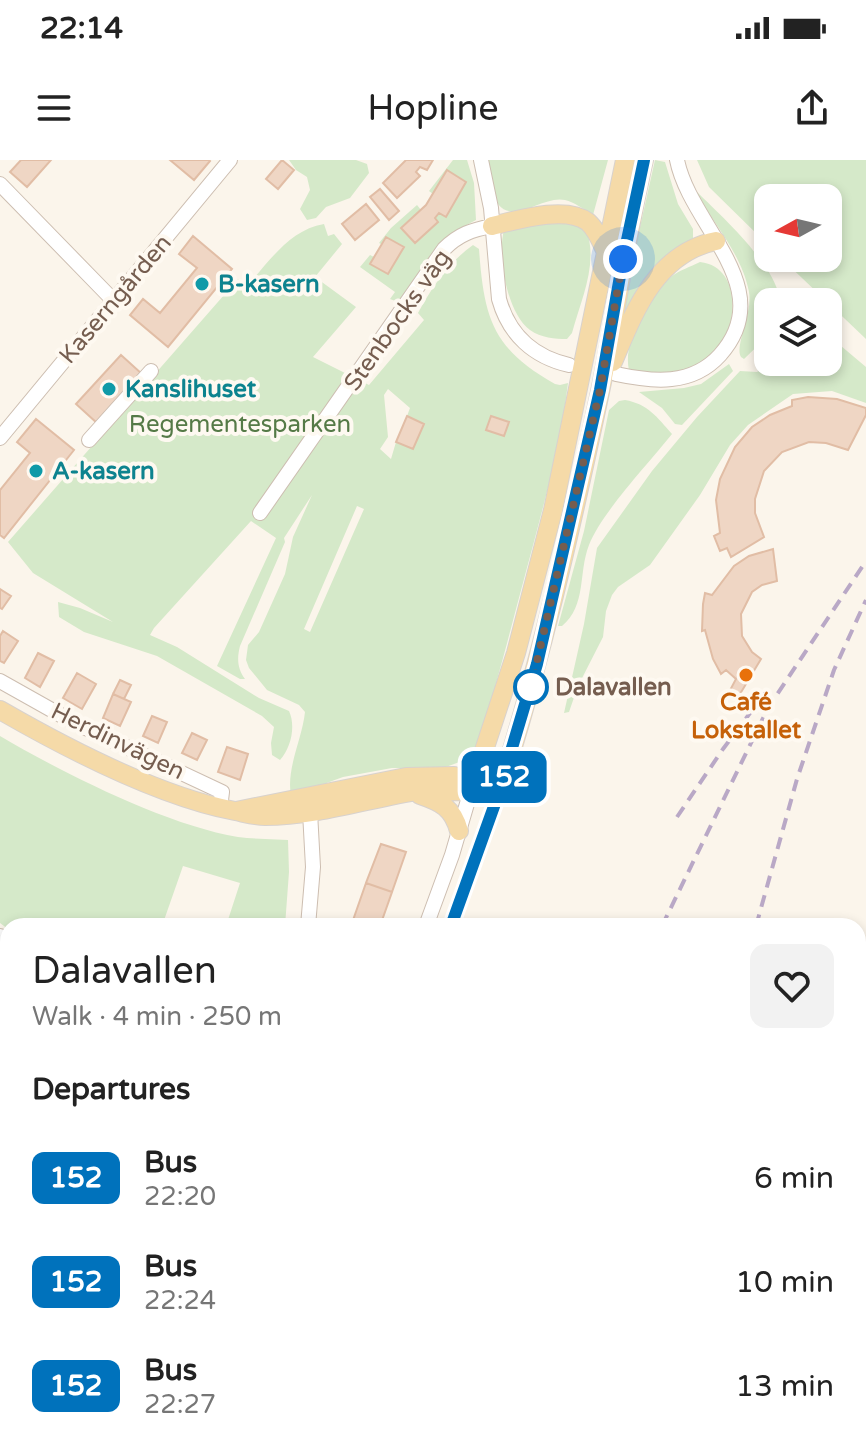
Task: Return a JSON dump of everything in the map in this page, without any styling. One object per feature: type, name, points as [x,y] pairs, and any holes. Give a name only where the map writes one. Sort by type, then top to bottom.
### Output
[{"type":"main road","points":[[471,790],[516,653],[553,510],[625,160]]},
{"type":"main road","points":[[309,805],[423,790],[471,790],[497,798],[537,664],[600,390],[644,160]]},
{"type":"main road","points":[[492,226],[542,216],[573,216],[588,222],[605,250]]},
{"type":"main road","points":[[600,390],[630,321],[659,275],[689,249],[716,241]]},
{"type":"main road","points":[[0,710],[169,792],[228,810],[264,816],[406,777],[454,776],[470,768],[483,754]]},
{"type":"main road","points":[[454,776],[471,790]]},
{"type":"main road","points":[[413,793],[443,803],[451,811],[459,831]]},
{"type":"street","name":"Kaserngården","points":[[0,438],[230,160]]},
{"type":"street","points":[[481,160],[492,226],[499,299],[504,313],[532,351],[569,365]]},
{"type":"street","points":[[616,374],[640,379],[679,379],[697,372],[727,348],[740,318],[736,277],[691,201],[677,160]]},
{"type":"street","points":[[0,184],[113,300]]},
{"type":"street","name":"Stenbocks väg","points":[[260,513],[444,249],[469,230],[492,226]]},
{"type":"street","points":[[89,440],[151,371]]},
{"type":"street","name":"Herdinvägen","points":[[0,681],[73,722],[222,792],[228,810]]},
{"type":"street","points":[[429,918],[471,790]]},
{"type":"street","points":[[454,918],[497,798]]},
{"type":"street","points":[[309,805],[313,867],[309,918]]},
{"type":"street","points":[[500,1454],[516,1454]]},
{"type":"green space","points":[[289,160],[356,160],[367,164],[369,173],[350,198],[326,207],[316,218],[307,220],[300,209],[310,190],[307,177],[296,170]]},
{"type":"green space","points":[[453,160],[467,160],[474,183],[476,220],[459,229],[424,266],[404,297],[398,302],[390,299],[395,292],[360,267],[370,255],[374,257],[370,264],[388,274],[403,247],[386,237],[379,243],[417,205],[421,210],[415,243],[438,222],[435,218],[439,213],[446,216],[466,182],[447,170],[433,194],[429,191]]},
{"type":"green space","points":[[487,160],[608,160],[593,215],[565,200],[548,201],[520,211],[505,210],[498,204]]},
{"type":"green space","points":[[655,160],[665,162],[678,204],[693,229],[693,238],[624,317],[623,303]]},
{"type":"green space","points":[[697,160],[866,160],[866,339],[842,316],[842,288],[812,288],[796,272],[842,272],[842,184],[754,184],[754,231],[709,187]]},
{"type":"green space","points":[[694,189],[754,251],[754,272],[768,272],[777,288],[754,288],[754,349],[744,359],[739,352],[750,300],[745,278],[733,251]]},
{"type":"green space","points":[[543,219],[585,227],[589,240],[588,280],[572,333],[567,339],[543,336],[522,322],[510,298],[503,268],[504,230]]},
{"type":"green space","name":"Regementesparken","points":[[324,224],[328,236],[334,234],[342,244],[315,277],[356,307],[313,357],[369,385],[424,320],[418,313],[442,276],[473,245],[479,249],[489,312],[505,344],[517,358],[555,384],[568,383],[543,506],[477,744],[465,760],[443,768],[392,768],[343,777],[291,796],[292,764],[305,712],[299,705],[267,690],[246,660],[248,645],[259,632],[285,574],[293,537],[312,495],[284,538],[285,542],[240,646],[238,663],[245,679],[217,666],[276,538],[251,521],[150,635],[177,647],[259,698],[289,711],[291,737],[280,760],[272,755],[274,727],[262,716],[157,656],[84,632],[59,617],[58,602],[113,622],[33,573],[8,542],[238,279],[246,287],[280,248],[312,227]],"holes":[[[388,389],[410,408],[407,416],[424,424],[413,449],[396,442],[391,459],[380,449],[388,437],[384,395]],[[357,506],[364,509],[310,632],[304,629]]]},
{"type":"green space","points":[[700,262],[712,265],[728,282],[733,305],[723,341],[705,359],[682,372],[661,375],[629,370],[633,333],[646,306],[672,276]]},
{"type":"green space","points":[[842,347],[866,367],[866,403],[832,391],[793,394],[748,425],[730,445],[700,495],[650,565],[618,587],[612,595],[606,611],[603,637],[578,686],[569,712],[564,713],[597,548],[652,471],[740,371],[754,372],[754,376],[842,376]]},
{"type":"green space","points":[[729,364],[733,371],[682,425],[675,424],[662,408],[639,392],[701,384]]},
{"type":"green space","points":[[625,400],[646,408],[672,434],[595,532],[586,556],[579,599],[570,618],[558,626],[584,531],[609,410]]},
{"type":"green space","points":[[0,736],[84,781],[148,810],[238,837],[288,840],[286,918],[229,918],[240,883],[183,866],[165,918],[0,918]]},
{"type":"building","points":[[21,160],[51,160],[27,187],[10,172]]},
{"type":"building","points":[[170,160],[209,160],[210,161],[194,180]]},
{"type":"building","points":[[282,160],[294,170],[278,189],[266,179]]},
{"type":"building","points":[[406,160],[433,160],[427,170],[420,167],[416,172],[420,176],[397,198],[383,183]]},
{"type":"building","points":[[447,170],[466,182],[446,217],[439,213],[435,218],[438,222],[415,243],[401,228],[426,205]]},
{"type":"building","points":[[380,189],[399,211],[389,220],[370,197]]},
{"type":"building","points":[[366,204],[379,220],[355,240],[342,224]]},
{"type":"building","name":"B-kasern","points":[[193,236],[232,269],[168,347],[130,315],[143,299],[160,313],[197,268],[179,254]]},
{"type":"building","points":[[386,237],[404,247],[388,274],[370,264]]},
{"type":"building","name":"Kanslihuset","points":[[121,355],[142,374],[97,423],[76,404]]},
{"type":"building","points":[[808,397],[837,399],[866,408],[866,415],[848,450],[826,443],[809,442],[782,452],[764,471],[755,499],[755,513],[764,537],[731,557],[727,548],[720,551],[714,536],[720,533],[716,500],[720,479],[735,447],[752,427],[792,406],[792,400]]},
{"type":"building","points":[[407,416],[424,424],[413,449],[396,442]]},
{"type":"building","points":[[491,416],[509,422],[504,436],[486,430]]},
{"type":"building","name":"A-kasern","points":[[36,419],[74,450],[4,538],[0,535],[0,490],[30,453],[17,442]]},
{"type":"building","points":[[773,549],[777,581],[752,592],[741,614],[742,636],[752,652],[761,659],[737,699],[728,694],[736,679],[726,670],[721,674],[705,630],[702,631],[705,593],[712,595],[734,566],[749,556]]},
{"type":"building","points":[[0,589],[11,596],[2,609],[0,608]]},
{"type":"building","points":[[3,631],[18,641],[4,663],[0,661],[0,636]]},
{"type":"building","points":[[38,653],[54,661],[40,687],[25,678]]},
{"type":"building","points":[[77,673],[96,684],[82,709],[63,698]]},
{"type":"building","points":[[120,680],[131,685],[124,699],[113,694]]},
{"type":"building","points":[[113,694],[131,702],[120,726],[103,718]]},
{"type":"building","points":[[152,716],[167,722],[158,743],[143,736]]},
{"type":"building","points":[[192,733],[207,740],[197,760],[182,753]]},
{"type":"building","points":[[227,747],[248,754],[240,780],[218,772]]},
{"type":"building","points":[[381,844],[406,852],[392,892],[366,883]]},
{"type":"building","points":[[366,883],[392,892],[383,918],[354,918]]},
{"type":"railway","points":[[666,918],[768,708],[866,561]]},
{"type":"railway","points":[[758,918],[797,779],[834,670],[866,600]]},
{"type":"railway","points":[[677,817],[768,689]]},
{"type":"bus line","name":"152","points":[[454,918],[497,798],[537,664],[600,390],[644,160]]},
{"type":"place","name":"B-kasern","points":[[202,284]]},
{"type":"place","name":"Kanslihuset","points":[[109,389]]},
{"type":"place","name":"A-kasern","points":[[36,471]]},
{"type":"place","name":"Café Lokstallet","points":[[746,675]]},
{"type":"place","name":"Dalavallen","points":[[531,687]]},
{"type":"route","points":[[531,687],[600,390],[623,259]]}]
